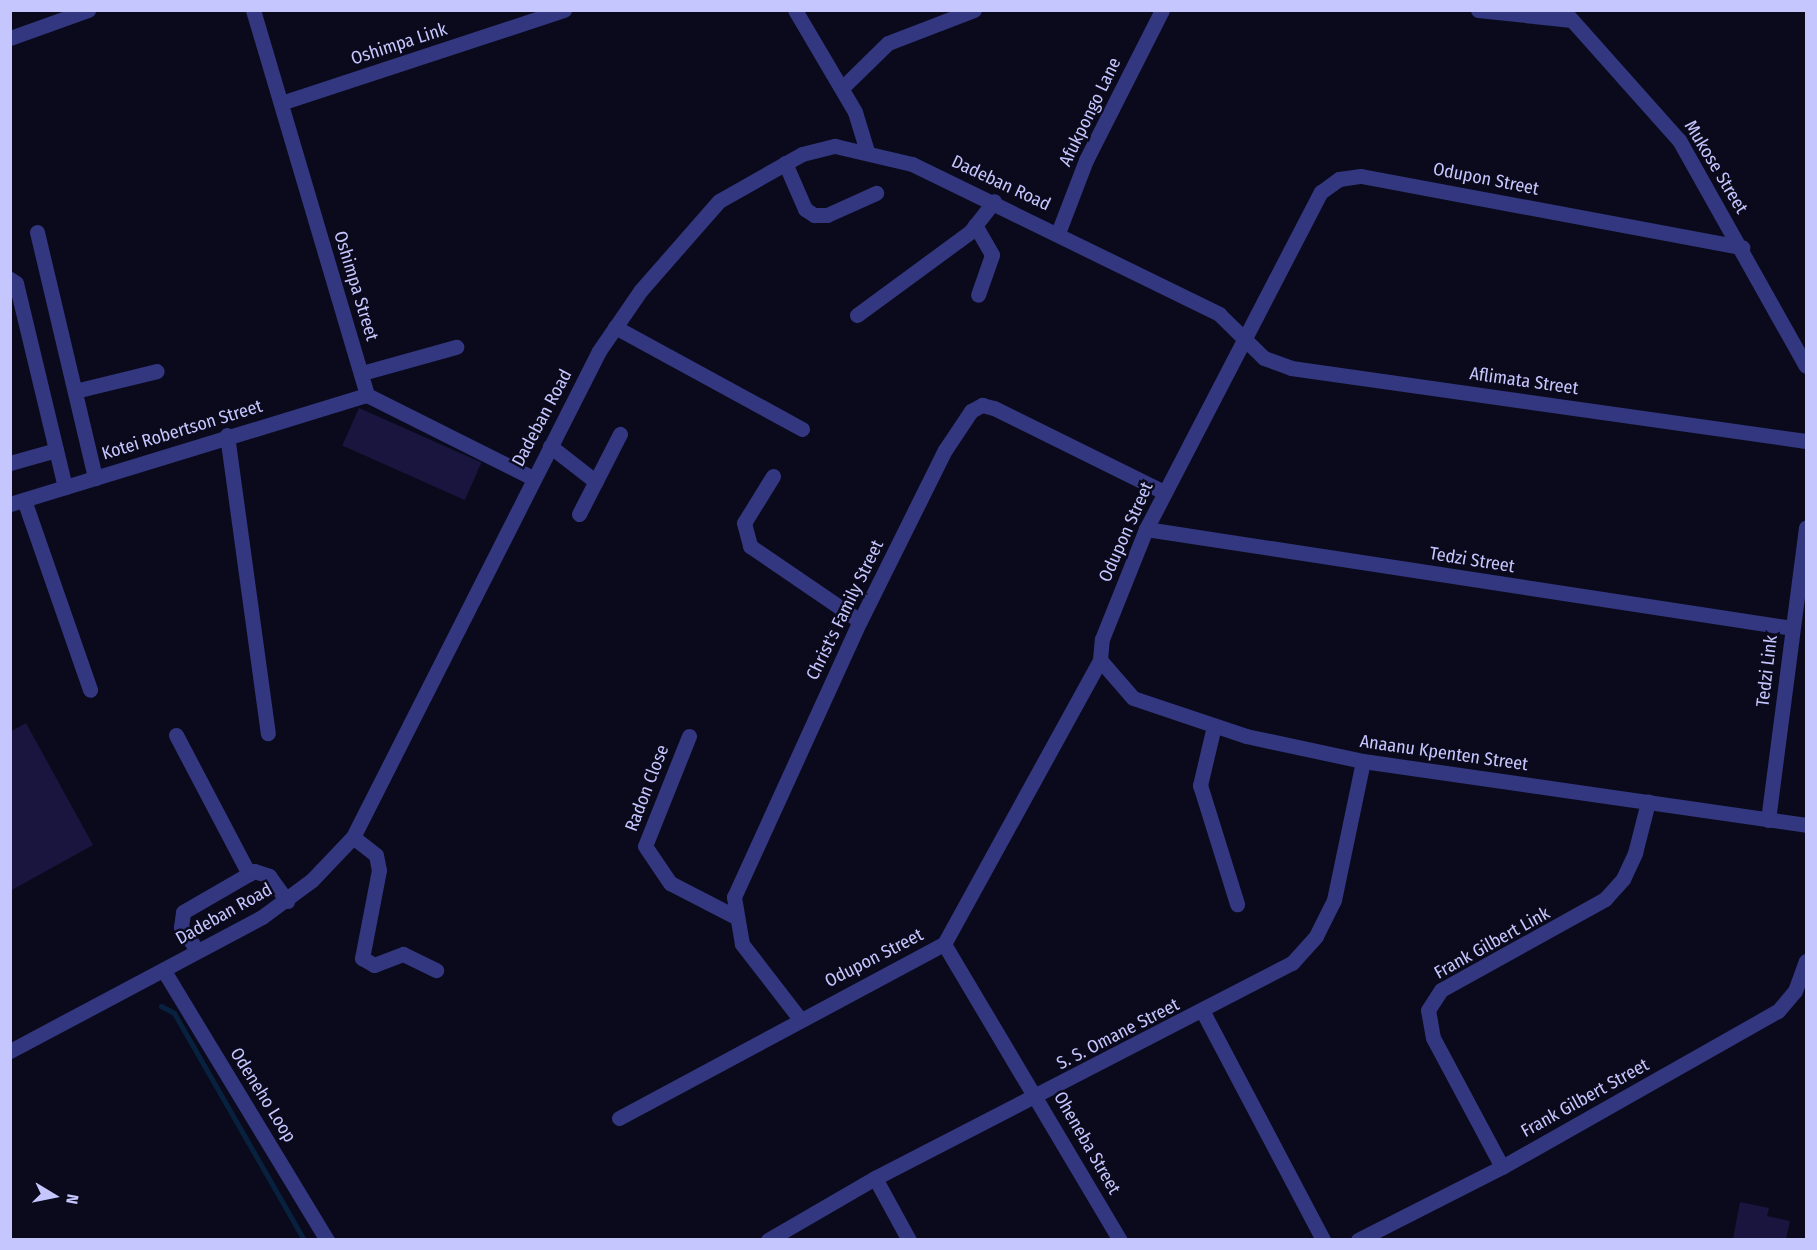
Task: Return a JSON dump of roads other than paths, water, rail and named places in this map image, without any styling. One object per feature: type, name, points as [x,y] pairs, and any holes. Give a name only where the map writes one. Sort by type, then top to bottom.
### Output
[{"type":"street","points":[[10,38],[88,10]]},
{"type":"street","name":"Oshimpa Street","points":[[253,10],[362,373],[366,395]]},
{"type":"street","name":"Oshimpa Link","points":[[281,103],[564,10]]},
{"type":"street","points":[[795,10],[842,88],[866,149]]},
{"type":"street","points":[[842,88],[888,43],[974,10]]},
{"type":"street","name":"Afukpongo Lane","points":[[1058,233],[1086,160],[1162,10]]},
{"type":"street","points":[[1478,10],[1567,15]]},
{"type":"street","name":"Mukose Street","points":[[1567,15],[1679,140],[1742,247],[1806,366]]},
{"type":"street","name":"Dadeban Road","points":[[10,1052],[164,971],[197,950],[287,901],[353,837],[533,478],[615,327],[719,201],[785,163],[835,146],[866,149],[994,201],[1219,314],[1247,338]]},
{"type":"street","points":[[785,163],[805,209],[814,215],[827,215],[876,193]]},
{"type":"street","name":"Odupon Street","points":[[619,1118],[800,1019],[944,944],[1100,660],[1102,639],[1146,530],[1321,192],[1339,179],[1361,176],[1742,247]]},
{"type":"street","points":[[857,315],[975,225],[994,201]]},
{"type":"street","points":[[975,225],[992,255],[978,295]]},
{"type":"street","points":[[37,232],[95,478]]},
{"type":"street","points":[[10,279],[16,283],[64,487]]},
{"type":"street","points":[[615,327],[802,429]]},
{"type":"street","name":"Aflimata Street","points":[[1247,338],[1264,358],[1291,368],[1806,441]]},
{"type":"street","points":[[362,373],[456,347]]},
{"type":"street","points":[[75,392],[157,371]]},
{"type":"street","points":[[366,395],[533,478]]},
{"type":"street","name":"Kotei Robertson Street","points":[[17,502],[226,435],[366,395]]},
{"type":"street","name":"Christ's Family Street","points":[[800,1019],[742,944],[734,916],[734,897],[860,621],[945,450],[971,411],[982,405],[1164,492]]},
{"type":"street","points":[[579,514],[620,434]]},
{"type":"street","points":[[226,435],[267,733]]},
{"type":"street","points":[[550,446],[596,482]]},
{"type":"street","points":[[10,463],[56,450]]},
{"type":"street","points":[[773,476],[744,523],[750,546],[860,621]]},
{"type":"street","points":[[17,502],[90,690]]},
{"type":"street","name":"Tedzi Link","points":[[1768,819],[1806,527]]},
{"type":"street","name":"Tedzi Street","points":[[1146,530],[1792,628]]},
{"type":"street","name":"Anaanu Kpenten Street","points":[[1100,660],[1133,698],[1214,726],[1363,761],[1806,825]]},
{"type":"street","points":[[1214,726],[1200,785],[1237,904]]},
{"type":"street","points":[[176,735],[249,874]]},
{"type":"street","name":"Radon Close","points":[[689,736],[645,846],[670,883],[734,916]]},
{"type":"street","name":"S. S. Omane Street","points":[[768,1239],[875,1178],[1039,1097],[1292,963],[1316,936],[1334,900],[1363,761]]},
{"type":"street","name":"Frank Gilbert Link","points":[[1502,1167],[1433,1038],[1428,1010],[1441,990],[1605,899],[1623,879],[1635,853],[1648,802]]},
{"type":"street","points":[[353,837],[376,855],[379,870],[362,958],[374,965],[403,954],[436,970]]},
{"type":"street","points":[[197,950],[181,927],[183,912],[249,874],[269,876],[287,901]]},
{"type":"street","name":"Oheneba Street","points":[[944,944],[1039,1097],[1120,1239]]},
{"type":"street","name":"Frank Gilbert Street","points":[[1358,1239],[1502,1167],[1778,1011],[1795,991],[1806,961]]},
{"type":"street","name":"Odeneho Loop","points":[[164,971],[327,1239]]},
{"type":"street","points":[[1203,1012],[1323,1239]]},
{"type":"street","points":[[875,1178],[909,1239]]},
{"type":"waterway","points":[[161,1006],[174,1013],[304,1240]]}]
